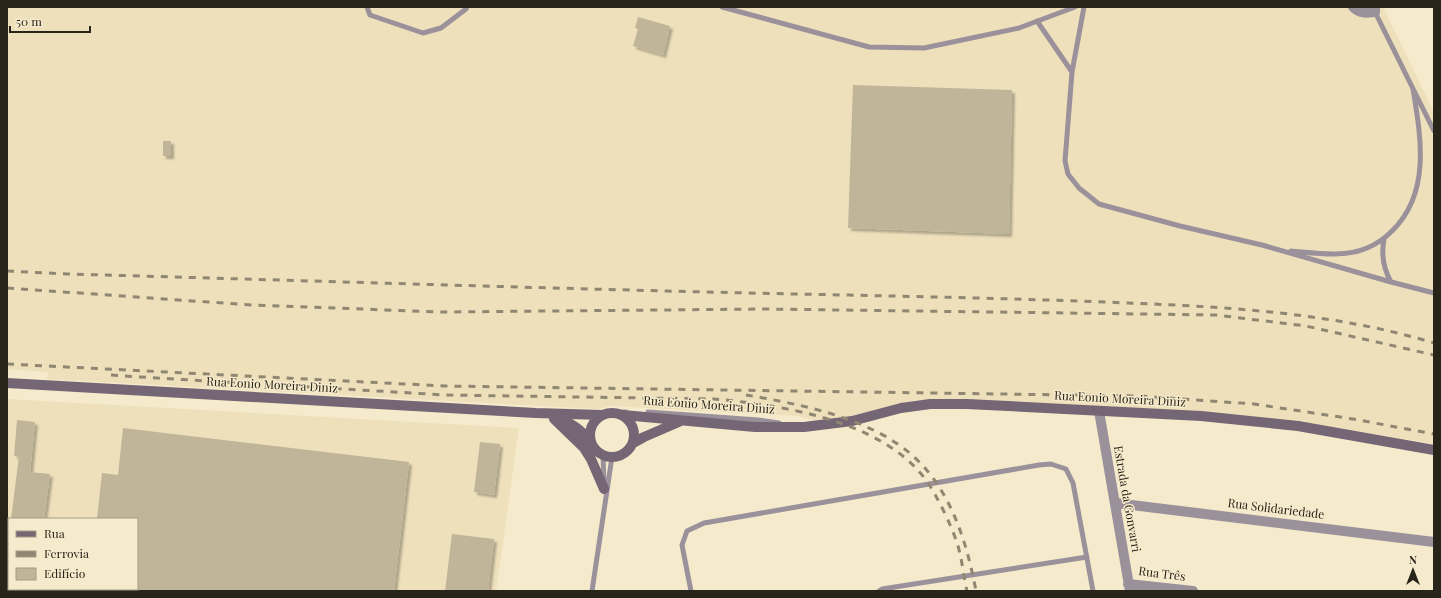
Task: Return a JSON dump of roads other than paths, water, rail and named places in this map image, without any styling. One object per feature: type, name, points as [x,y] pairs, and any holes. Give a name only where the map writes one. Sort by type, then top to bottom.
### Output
[{"type":"main road","name":"Rua Eonio Moreira Diniz","points":[[7,383],[536,413],[602,414]]},
{"type":"main road","name":"Rua Eonio Moreira Diniz","points":[[618,413],[681,421],[755,427],[804,427],[852,421],[902,408],[930,404],[967,404],[1201,416],[1298,426],[1434,450]]},
{"type":"main road","name":"Rua Eonio Moreira Diniz","points":[[536,413],[572,424],[591,442]]},
{"type":"main road","points":[[618,413],[631,422],[635,432],[633,443],[628,450],[621,455],[608,456],[596,450],[591,442],[590,431],[594,421],[602,414],[618,413]]},
{"type":"main road","points":[[554,419],[584,448],[591,459],[604,489]]},
{"type":"main road","name":"Rua Eonio Moreira Diniz","points":[[633,443],[644,436],[681,421]]},
{"type":"street","points":[[1353,7],[1358,12],[1364,13],[1375,9]]},
{"type":"street","name":"Estrada da Gonvarri","points":[[1099,411],[1129,587]]},
{"type":"street","name":"Rua Solidariedade","points":[[1115,503],[1434,542]]},
{"type":"street","name":"Rua Três","points":[[1129,587],[1193,591]]},
{"type":"lane","points":[[367,7],[370,15],[423,33],[441,28],[467,7]]},
{"type":"lane","points":[[722,7],[869,47],[924,48],[1019,28],[1075,7]]},
{"type":"lane","points":[[1084,7],[1072,72],[1066,161],[1068,174],[1079,188],[1099,204],[1282,251],[1434,293]]},
{"type":"lane","points":[[1375,9],[1412,89],[1434,131]]},
{"type":"lane","points":[[1037,21],[1072,72]]},
{"type":"lane","points":[[1282,251],[1328,254],[1366,248],[1384,239],[1400,222],[1406,214],[1417,189],[1420,175],[1419,123],[1412,89]]},
{"type":"lane","points":[[1384,239],[1382,250],[1383,261],[1391,282]]},
{"type":"lane","name":"Rua Eonio Moreira Diniz","points":[[618,413],[648,412],[758,420],[804,427]]},
{"type":"lane","points":[[604,510],[604,489],[608,456]]},
{"type":"lane","points":[[592,591],[604,510],[608,456]]},
{"type":"lane","points":[[691,591],[682,545],[687,531],[704,523],[1051,464],[1066,469],[1073,483],[1093,591]]},
{"type":"lane","points":[[879,591],[882,589],[1087,557]]},
{"type":"railway","points":[[7,271],[651,291],[986,298],[1166,305],[1282,313],[1321,318],[1397,333],[1434,343]]},
{"type":"railway","points":[[7,288],[251,305],[442,312],[766,309],[1216,315],[1306,326],[1434,355]]},
{"type":"railway","points":[[7,364],[445,386],[1141,396],[1254,404],[1353,419],[1434,434]]},
{"type":"railway","points":[[111,375],[445,395],[714,399],[771,406],[801,412],[831,420],[860,431],[887,445],[910,462],[932,489],[951,527],[960,552],[967,591]]},
{"type":"railway","points":[[746,395],[811,408],[856,422],[896,443],[913,456],[938,485],[955,518],[968,554],[976,591]]}]
